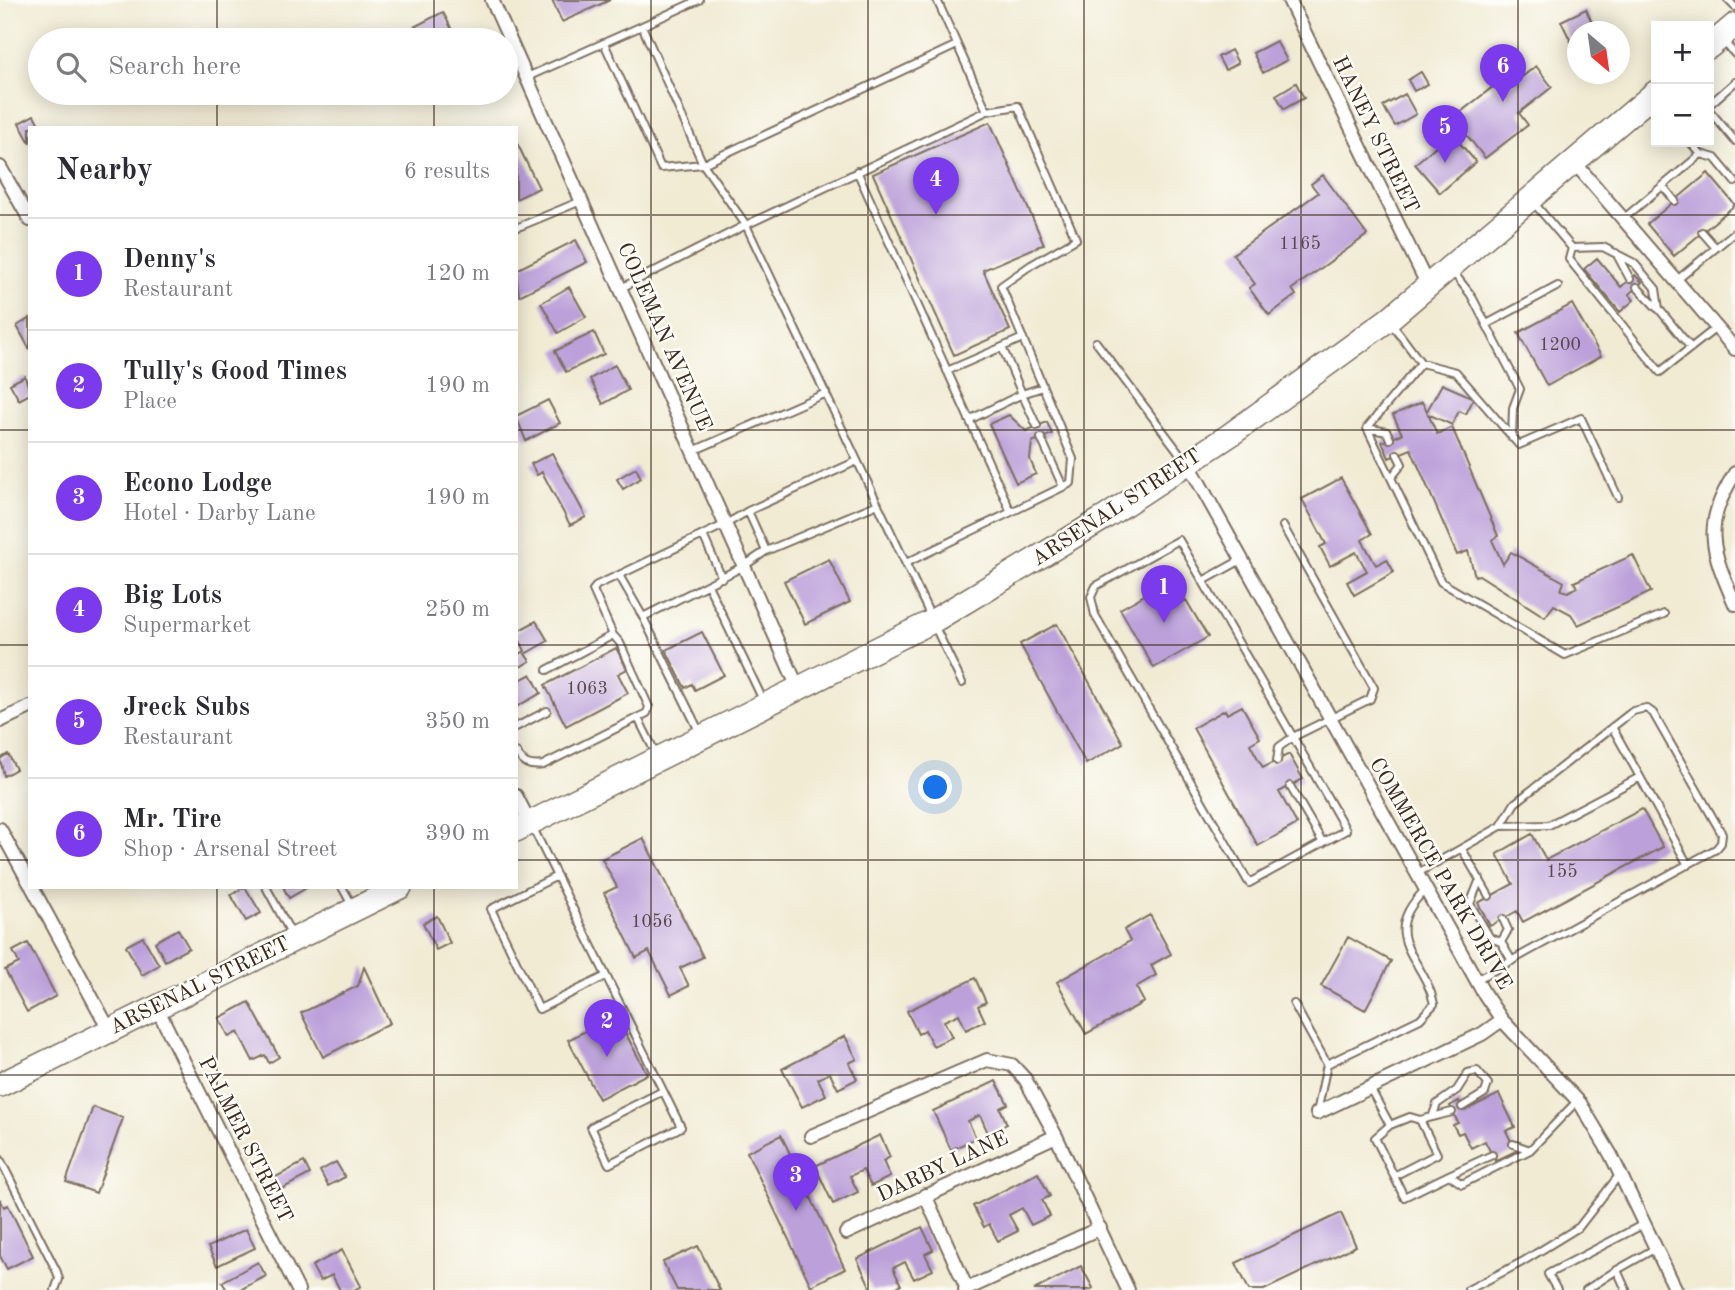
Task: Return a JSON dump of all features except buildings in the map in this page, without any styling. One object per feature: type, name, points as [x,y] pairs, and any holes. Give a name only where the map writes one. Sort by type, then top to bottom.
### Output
[{"type":"highway","name":"ARSENAL STREET","points":[[523,826],[799,690],[933,621],[1027,567],[1188,463],[1388,319],[1651,100]]},
{"type":"highway","name":"ARSENAL STREET","points":[[0,1084],[294,940],[390,889]]},
{"type":"street","name":"COLEMAN AVENUE","points":[[492,0],[505,28]]},
{"type":"street","name":"HANEY STREET","points":[[1289,0],[1428,286]]},
{"type":"street","name":"COLEMAN AVENUE","points":[[518,58],[799,690]]},
{"type":"street","points":[[1574,162],[1735,349]]},
{"type":"street","points":[[0,167],[28,216]]},
{"type":"street","name":"COMMERCE PARK DRIVE","points":[[1188,463],[1476,980],[1502,1020],[1578,1100],[1620,1174],[1676,1290]]},
{"type":"street","points":[[1735,473],[1718,501],[1713,521],[1714,548],[1735,604]]},
{"type":"street","points":[[0,721],[28,708]]},
{"type":"street","points":[[518,805],[523,826]]},
{"type":"street","points":[[0,829],[28,880]]},
{"type":"street","points":[[33,889],[110,1031]]},
{"type":"street","name":"PALMER STREET","points":[[157,1008],[298,1290]]},
{"type":"street","points":[[1317,1113],[1482,1034],[1502,1020]]},
{"type":"street","points":[[811,1136],[987,1060],[1012,1065],[1025,1079],[1056,1136],[1128,1290]]},
{"type":"street","name":"DARBY LANE","points":[[846,1233],[1056,1136]]},
{"type":"street","points":[[925,1195],[966,1290],[1100,1228]]},
{"type":"lane","points":[[527,78],[699,0]]},
{"type":"lane","points":[[937,0],[987,111]]},
{"type":"lane","points":[[1728,0],[1735,7]]},
{"type":"lane","points":[[642,26],[703,164],[746,225],[962,683]]},
{"type":"lane","points":[[604,43],[662,168],[703,164],[957,45]]},
{"type":"lane","points":[[1714,101],[1735,82]]},
{"type":"lane","points":[[621,288],[857,171],[987,111],[1018,106],[1076,239],[1001,286],[1073,459],[1067,485]]},
{"type":"lane","points":[[1714,116],[1735,141]]},
{"type":"lane","points":[[1695,147],[1701,154],[1715,158],[1735,182]]},
{"type":"lane","points":[[1623,219],[1701,154]]},
{"type":"lane","points":[[857,171],[1011,512]]},
{"type":"lane","points":[[1663,186],[1675,201]]},
{"type":"lane","points":[[1530,199],[1572,248]]},
{"type":"lane","points":[[518,227],[582,200]]},
{"type":"lane","points":[[1702,232],[1716,248]]},
{"type":"lane","points":[[1676,280],[1735,232]]},
{"type":"lane","points":[[1572,248],[1603,247],[1634,263],[1656,289],[1659,309]]},
{"type":"lane","points":[[1572,248],[1569,259],[1660,372],[1717,328]]},
{"type":"lane","points":[[1616,253],[1630,279]]},
{"type":"lane","points":[[1450,268],[1471,295],[1520,389],[1513,408],[1512,438]]},
{"type":"lane","points":[[1487,324],[1558,286]]},
{"type":"lane","points":[[1637,287],[1691,348]]},
{"type":"lane","points":[[1388,319],[1421,363],[1456,372],[1519,445],[1581,418],[1618,497]]},
{"type":"lane","points":[[947,372],[1023,338]]},
{"type":"lane","points":[[1096,342],[1188,463]]},
{"type":"lane","points":[[1002,347],[1037,426]]},
{"type":"lane","points":[[1367,428],[1421,363]]},
{"type":"lane","points":[[969,420],[1022,394],[1043,387]]},
{"type":"lane","points":[[693,451],[826,393]]},
{"type":"lane","points":[[1367,428],[1387,432],[1390,439]]},
{"type":"lane","points":[[1367,428],[1441,582],[1565,655],[1664,614]]},
{"type":"lane","points":[[1041,438],[1067,485]]},
{"type":"lane","points":[[1391,478],[1402,464],[1398,454]]},
{"type":"lane","points":[[518,754],[524,763],[531,767],[543,765],[638,718],[649,707],[593,590],[597,585],[857,461]]},
{"type":"lane","points":[[905,563],[1067,485]]},
{"type":"lane","points":[[643,617],[722,578],[766,551],[878,504]]},
{"type":"lane","points":[[748,511],[766,551]]},
{"type":"lane","points":[[1276,761],[1279,747],[1329,718],[1370,699],[1374,688],[1283,526]]},
{"type":"lane","points":[[703,535],[722,578]]},
{"type":"lane","points":[[1179,540],[1203,581],[1346,830],[1249,883],[1095,615],[1091,597],[1096,586],[1179,540]]},
{"type":"lane","points":[[1203,581],[1241,560]]},
{"type":"lane","points":[[619,575],[643,617],[702,738]]},
{"type":"lane","points":[[708,585],[766,706]]},
{"type":"lane","points":[[547,670],[613,635]]},
{"type":"lane","points":[[1416,874],[1501,826],[1515,803],[1633,711],[1646,708],[1653,713],[1721,834],[1721,843],[1716,849],[1688,865],[1476,980]]},
{"type":"lane","points":[[518,726],[547,711]]},
{"type":"lane","points":[[638,718],[659,760]]},
{"type":"lane","points":[[1612,727],[1688,865]]},
{"type":"lane","points":[[1501,826],[1549,825],[1640,777]]},
{"type":"lane","points":[[1290,786],[1323,843]]},
{"type":"lane","points":[[523,826],[556,876],[681,1127],[609,1164],[591,1127],[663,1091]]},
{"type":"lane","points":[[1462,849],[1489,896]]},
{"type":"lane","points":[[556,876],[491,909],[539,1009],[606,976]]},
{"type":"lane","points":[[1480,879],[1470,904],[1490,938],[1502,942],[1511,961]]},
{"type":"lane","points":[[267,889],[294,940]]},
{"type":"lane","points":[[343,889],[354,910]]},
{"type":"lane","points":[[1327,1064],[1429,1013],[1434,1004],[1431,991],[1405,947],[1403,933],[1406,916],[1425,891]]},
{"type":"lane","points":[[1502,942],[1508,930],[1503,919]]},
{"type":"lane","points":[[1294,1004],[1327,1064],[1317,1113]]},
{"type":"lane","points":[[1433,1115],[1437,1104],[1457,1090],[1468,1073],[1477,1071],[1488,1084],[1485,1093],[1462,1107]]},
{"type":"lane","points":[[1370,1088],[1390,1125]]},
{"type":"lane","points":[[1449,1175],[1462,1184],[1530,1150],[1578,1100]]},
{"type":"lane","points":[[1452,1112],[1420,1120],[1410,1117],[1390,1125],[1375,1138],[1404,1197],[1492,1155]]},
{"type":"lane","points":[[1394,1176],[1437,1154],[1420,1120]]},
{"type":"lane","points":[[1513,1144],[1530,1150]]},
{"type":"lane","points":[[0,1158],[65,1290]]},
{"type":"lane","points":[[1468,1290],[1522,1262],[1579,1227],[1620,1174]]},
{"type":"lane","points":[[1557,1290],[1548,1274],[1644,1224]]},
{"type":"lane","points":[[1586,1290],[1656,1248]]},
{"type":"lane","points":[[1617,1270],[1626,1290]]},
{"type":"lane","points":[[55,1290],[60,1279]]},
{"type":"place","name":"Mr. Tire","points":[[1503,102]]},
{"type":"place","name":"Jreck Subs","points":[[1445,163]]},
{"type":"place","name":"Big Lots","points":[[936,215]]},
{"type":"place","name":"Denny's","points":[[1164,623]]},
{"type":"place","name":"Tully's Good Times","points":[[607,1057]]},
{"type":"place","name":"Econo Lodge","points":[[796,1211]]}]
